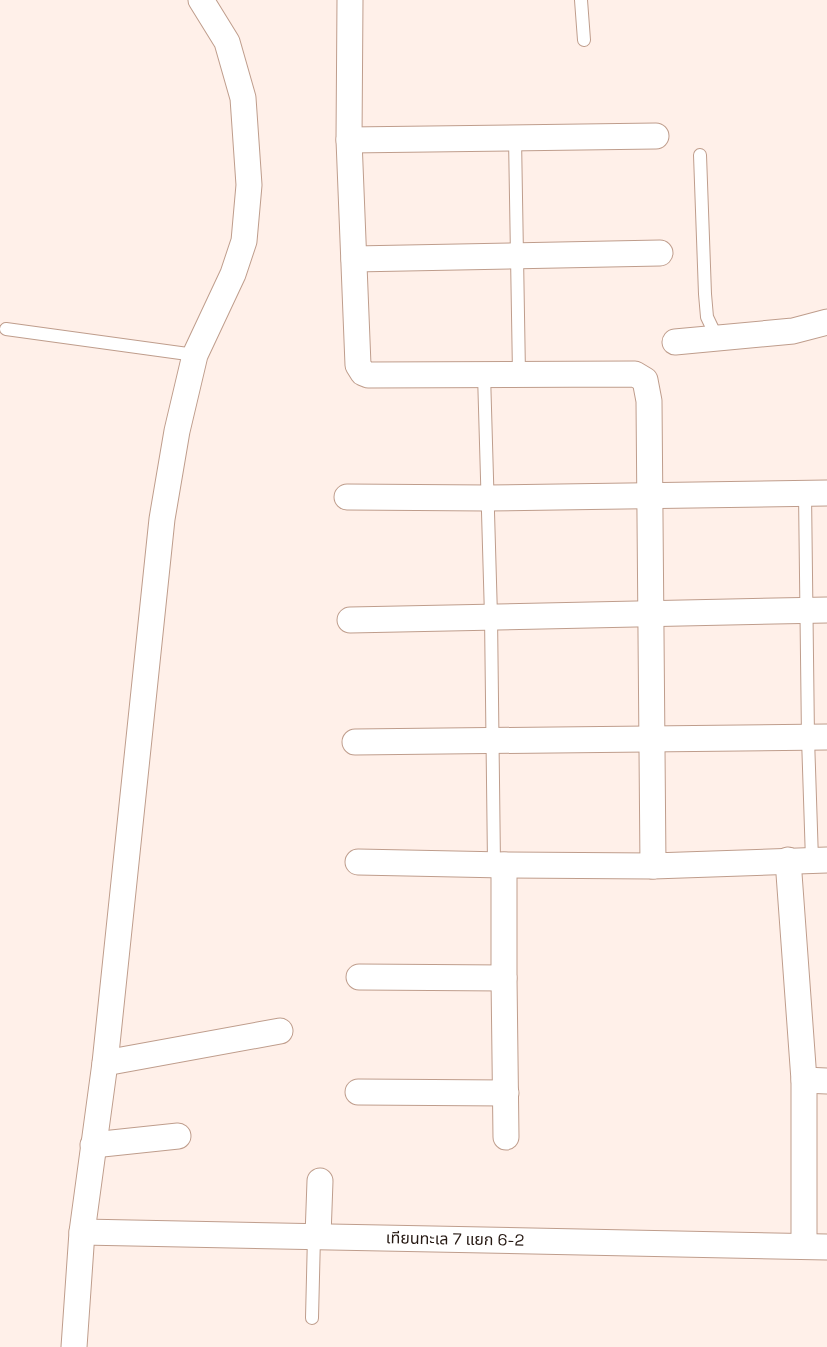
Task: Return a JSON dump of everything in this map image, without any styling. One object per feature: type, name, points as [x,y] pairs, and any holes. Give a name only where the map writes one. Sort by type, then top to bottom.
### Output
[{"type":"street","points":[[74,1347],[82,1232],[105,1062],[162,519],[177,430],[195,355],[233,274],[244,241],[248,185],[242,98],[227,42],[201,0]]},
{"type":"street","points":[[350,0],[349,140],[358,365],[363,373],[635,374],[645,380],[649,401],[653,866]]},
{"type":"street","points":[[349,140],[656,136]]},
{"type":"street","points":[[354,259],[660,253]]},
{"type":"street","points":[[675,342],[793,331],[827,322]]},
{"type":"street","points":[[347,498],[816,493]]},
{"type":"street","points":[[350,620],[817,611]]},
{"type":"street","points":[[356,742],[818,738]]},
{"type":"street","points":[[358,862],[653,866],[809,860],[815,1080],[815,1246]]},
{"type":"street","points":[[499,865],[504,978],[506,1137]]},
{"type":"street","points":[[359,976],[504,978]]},
{"type":"street","points":[[105,1062],[280,1031]]},
{"type":"street","points":[[358,1092],[506,1093]]},
{"type":"street","points":[[93,1146],[178,1136]]},
{"type":"street","points":[[316,1236],[320,1182]]},
{"type":"street","name":"เทียนทะเล 7 แยก 6-2","points":[[82,1232],[815,1246]]},
{"type":"lane","points":[[581,0],[584,40]]},
{"type":"lane","points":[[515,138],[519,374]]},
{"type":"lane","points":[[700,155],[707,317],[717,338]]},
{"type":"lane","points":[[6,329],[195,355]]},
{"type":"lane","points":[[484,374],[493,741],[499,865]]},
{"type":"lane","points":[[809,860],[818,738],[816,493]]},
{"type":"lane","points":[[312,1318],[316,1236]]}]
